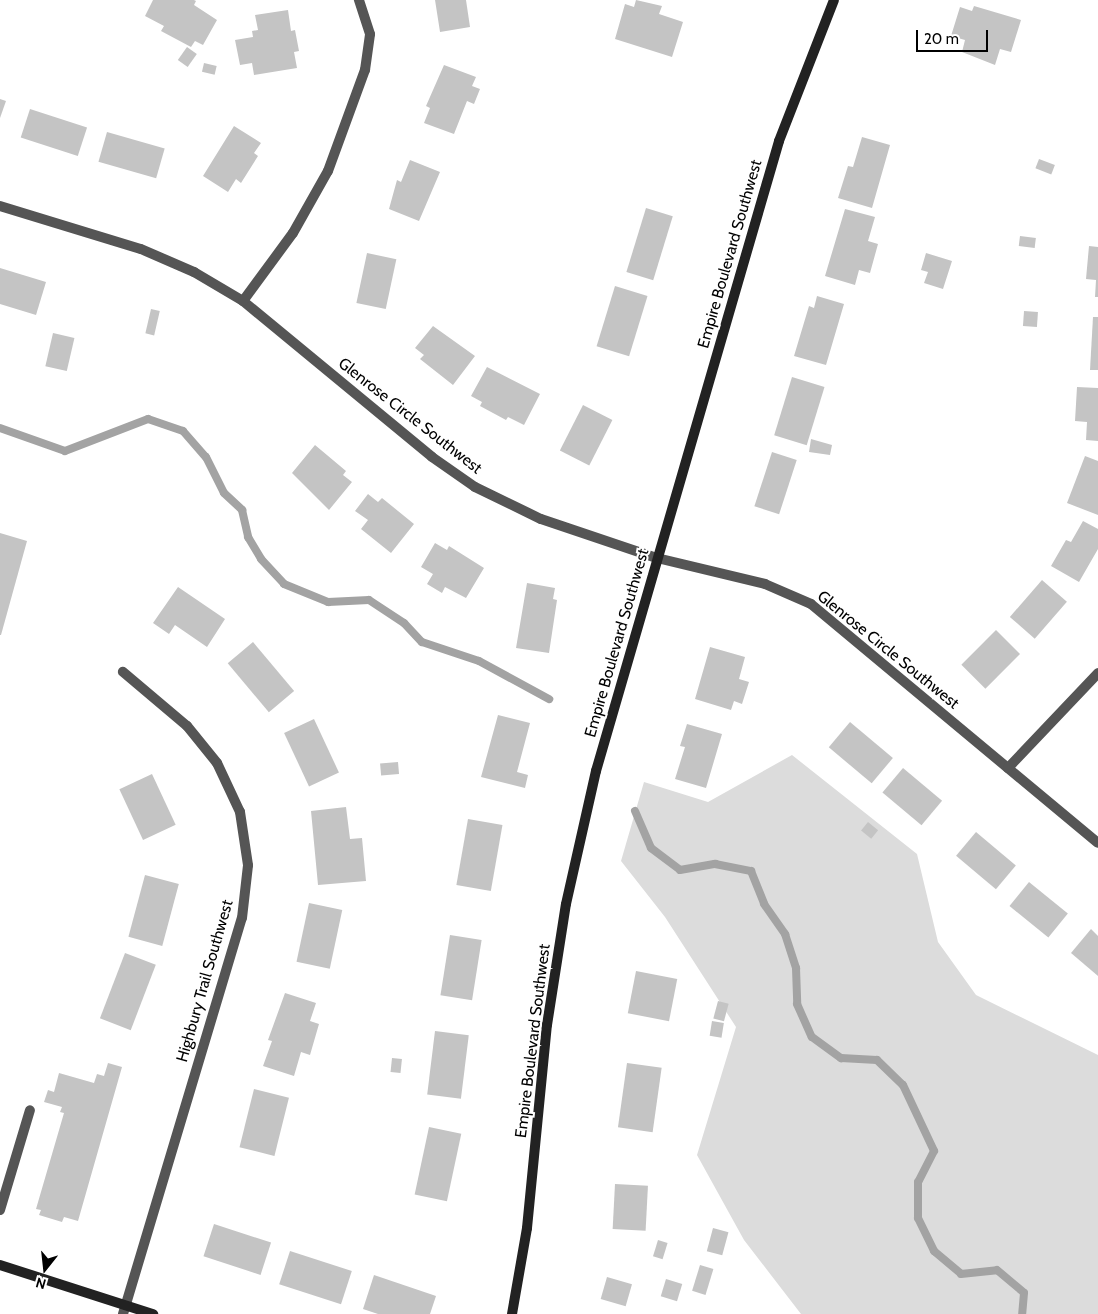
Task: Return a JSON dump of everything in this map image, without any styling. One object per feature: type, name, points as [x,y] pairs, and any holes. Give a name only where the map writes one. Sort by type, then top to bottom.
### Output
[{"type":"street","points":[[243,301],[293,233],[328,171],[365,70],[370,34],[359,0]]},
{"type":"street","name":"Empire Boulevard Southwest","points":[[512,1314],[528,1228],[548,1025],[566,904],[596,771],[779,141],[834,0]]},
{"type":"street","name":"Glenrose Circle Southwest","points":[[0,206],[141,248],[194,272],[243,301],[432,457],[475,487],[541,519],[657,558],[765,584],[811,604],[1098,843]]},
{"type":"street","name":"Highbury Trail Southwest","points":[[123,672],[187,726],[217,763],[240,812],[248,865],[242,918],[123,1309]]},
{"type":"street","points":[[1008,768],[1098,673]]},
{"type":"street","points":[[0,1210],[30,1110]]},
{"type":"street","points":[[0,1265],[123,1309],[153,1314]]},
{"type":"shaded area","points":[[792,755],[917,854],[938,942],[976,995],[1098,1055],[1098,1314],[801,1314],[744,1240],[697,1155],[736,1027],[665,917],[621,861],[644,782],[708,802]]},
{"type":"building","points":[[153,0],[196,1],[194,5],[217,20],[203,45],[195,41],[191,47],[161,31],[164,26],[145,16]]},
{"type":"building","points":[[435,0],[466,0],[470,27],[440,32]]},
{"type":"building","points":[[636,0],[662,6],[659,14],[683,22],[672,57],[615,39],[625,4],[634,7]]},
{"type":"building","points":[[974,6],[1021,20],[1011,52],[1000,49],[995,65],[962,52],[965,40],[951,36],[960,7],[972,11]]},
{"type":"building","points":[[288,10],[291,31],[295,30],[299,51],[294,52],[297,68],[254,75],[252,63],[240,65],[235,40],[253,37],[252,31],[258,30],[255,15]]},
{"type":"building","points":[[187,47],[197,54],[188,67],[178,60]]},
{"type":"building","points":[[204,63],[217,66],[215,75],[202,72]]},
{"type":"building","points":[[444,65],[476,77],[472,86],[480,89],[474,104],[467,101],[454,134],[424,123],[430,108],[426,106]]},
{"type":"building","points":[[0,99],[6,101],[0,118]]},
{"type":"building","points":[[30,109],[87,128],[78,156],[21,138]]},
{"type":"building","points":[[234,126],[261,143],[254,153],[258,156],[241,183],[236,179],[228,192],[203,176]]},
{"type":"building","points":[[107,132],[165,149],[156,178],[98,162]]},
{"type":"building","points":[[862,137],[890,145],[872,208],[838,198],[848,166],[853,167]]},
{"type":"building","points":[[1039,159],[1055,165],[1051,174],[1035,168]]},
{"type":"building","points":[[410,160],[440,172],[419,221],[389,209],[397,180],[401,182]]},
{"type":"building","points":[[646,208],[673,216],[653,280],[626,272]]},
{"type":"building","points":[[845,209],[875,217],[868,241],[878,244],[870,273],[859,270],[855,285],[825,276]]},
{"type":"building","points":[[1020,236],[1036,238],[1035,248],[1019,246]]},
{"type":"building","points":[[1089,246],[1098,247],[1098,297],[1095,297],[1096,280],[1086,279]]},
{"type":"building","points":[[367,253],[396,259],[386,309],[356,303]]},
{"type":"building","points":[[926,253],[952,261],[943,289],[924,283],[928,272],[921,270]]},
{"type":"building","points":[[0,268],[46,282],[36,315],[0,304]]},
{"type":"building","points":[[615,286],[648,296],[629,356],[597,346]]},
{"type":"building","points":[[817,296],[844,304],[826,365],[794,356],[809,306],[814,308]]},
{"type":"building","points":[[151,309],[160,311],[154,335],[145,333]]},
{"type":"building","points":[[1024,311],[1038,312],[1037,327],[1023,326]]},
{"type":"building","points":[[1093,317],[1098,317],[1098,370],[1090,370]]},
{"type":"building","points":[[433,326],[475,356],[453,385],[420,359],[424,355],[415,348]]},
{"type":"building","points":[[53,333],[74,338],[67,371],[45,366]]},
{"type":"building","points":[[487,367],[540,394],[524,425],[508,417],[506,420],[480,406],[482,402],[471,396]]},
{"type":"building","points":[[792,377],[825,387],[807,445],[774,435]]},
{"type":"building","points":[[1077,387],[1098,388],[1098,441],[1086,440],[1087,422],[1075,421]]},
{"type":"building","points":[[583,405],[612,420],[589,465],[560,450]]},
{"type":"building","points":[[811,439],[832,445],[830,455],[809,452]]},
{"type":"building","points":[[315,445],[346,471],[343,475],[352,482],[329,510],[292,473]]},
{"type":"building","points":[[772,452],[797,460],[779,514],[754,506]]},
{"type":"building","points":[[1085,456],[1098,461],[1098,515],[1067,503]]},
{"type":"building","points":[[368,494],[378,502],[382,498],[414,524],[391,553],[361,529],[368,520],[355,511]]},
{"type":"building","points":[[1083,521],[1098,529],[1098,549],[1079,582],[1051,566],[1066,540],[1071,542]]},
{"type":"building","points":[[0,533],[27,541],[1,635],[0,635]]},
{"type":"building","points":[[435,543],[447,550],[449,546],[484,568],[466,598],[445,587],[442,593],[427,584],[433,574],[421,567]]},
{"type":"building","points":[[1042,580],[1067,602],[1035,639],[1010,617]]},
{"type":"building","points":[[527,583],[555,588],[553,599],[557,600],[549,653],[516,648]]},
{"type":"building","points":[[178,587],[225,619],[207,647],[175,625],[169,634],[153,623]]},
{"type":"building","points":[[996,630],[1020,654],[985,689],[961,665]]},
{"type":"building","points":[[253,642],[294,691],[269,712],[228,663]]},
{"type":"building","points":[[710,647],[745,657],[739,679],[749,682],[742,704],[734,701],[731,710],[695,699]]},
{"type":"building","points":[[498,715],[530,723],[517,772],[528,775],[525,788],[481,777]]},
{"type":"building","points":[[314,719],[339,772],[309,786],[284,733]]},
{"type":"building","points":[[850,722],[893,758],[872,783],[829,747]]},
{"type":"building","points":[[687,724],[722,734],[706,788],[675,779],[685,747],[680,746]]},
{"type":"building","points":[[398,762],[399,774],[381,776],[380,764]]},
{"type":"building","points":[[903,768],[942,801],[921,825],[882,793]]},
{"type":"building","points":[[152,774],[176,825],[143,840],[119,789]]},
{"type":"building","points":[[346,807],[350,839],[362,838],[366,881],[318,885],[311,811]]},
{"type":"building","points":[[468,819],[502,825],[491,891],[456,885]]},
{"type":"building","points":[[868,822],[878,830],[871,839],[861,831]]},
{"type":"building","points":[[976,832],[1016,865],[996,889],[956,856]]},
{"type":"building","points":[[145,875],[179,884],[162,946],[128,937]]},
{"type":"building","points":[[1029,882],[1068,913],[1048,938],[1009,906]]},
{"type":"building","points":[[309,903],[342,910],[330,969],[297,962]]},
{"type":"building","points":[[1091,929],[1098,936],[1098,976],[1071,953]]},
{"type":"building","points":[[450,935],[482,940],[472,1000],[440,995]]},
{"type":"building","points":[[125,953],[156,965],[131,1030],[100,1018]]},
{"type":"building","points":[[636,971],[677,979],[669,1021],[628,1013]]},
{"type":"building","points":[[285,993],[316,1003],[310,1021],[319,1024],[310,1055],[301,1052],[294,1076],[263,1066],[272,1041],[268,1040]]},
{"type":"building","points":[[718,1001],[729,1004],[724,1021],[713,1018]]},
{"type":"building","points":[[712,1021],[724,1023],[722,1038],[710,1036]]},
{"type":"building","points":[[435,1031],[469,1035],[461,1099],[427,1095]]},
{"type":"building","points":[[392,1058],[402,1059],[400,1073],[391,1072]]},
{"type":"building","points":[[108,1063],[122,1067],[78,1221],[64,1217],[62,1222],[39,1215],[41,1210],[36,1209],[64,1113],[60,1112],[62,1107],[44,1102],[48,1090],[54,1092],[59,1073],[94,1083],[97,1074],[104,1076]]},
{"type":"building","points":[[627,1063],[662,1068],[653,1132],[618,1127]]},
{"type":"building","points":[[254,1089],[289,1098],[274,1156],[239,1147]]},
{"type":"building","points":[[429,1127],[461,1134],[447,1201],[415,1194]]},
{"type":"building","points":[[615,1184],[648,1186],[646,1231],[613,1229]]},
{"type":"building","points":[[214,1224],[271,1243],[261,1275],[203,1256]]},
{"type":"building","points":[[713,1228],[728,1232],[722,1255],[707,1251]]},
{"type":"building","points":[[658,1240],[668,1243],[663,1259],[653,1256]]},
{"type":"building","points":[[290,1251],[352,1271],[341,1304],[279,1284]]},
{"type":"building","points":[[700,1265],[713,1269],[705,1295],[692,1291]]},
{"type":"building","points":[[374,1275],[436,1296],[430,1314],[378,1314],[363,1309]]},
{"type":"building","points":[[607,1277],[632,1284],[626,1306],[601,1299]]},
{"type":"building","points":[[666,1279],[682,1284],[677,1301],[661,1296]]},
{"type":"waterway","points":[[0,428],[65,451],[148,419],[183,431],[206,457],[224,493],[242,510],[248,537],[261,559],[284,584],[328,602],[369,600],[404,623],[422,642],[479,661],[549,699]]},
{"type":"waterway","points":[[635,811],[651,848],[680,870],[715,864],[751,871],[764,904],[785,934],[796,968],[797,1004],[812,1037],[841,1058],[877,1060],[903,1085],[934,1151],[918,1182],[918,1218],[934,1251],[961,1274],[997,1270],[1024,1293],[1022,1314]]}]
